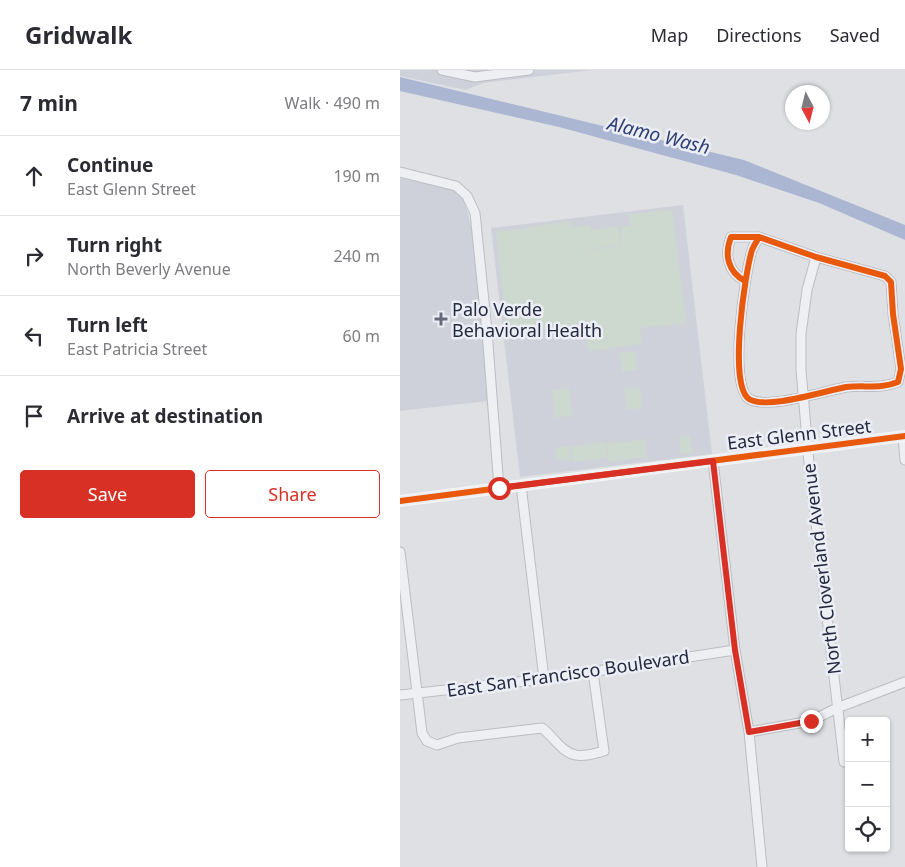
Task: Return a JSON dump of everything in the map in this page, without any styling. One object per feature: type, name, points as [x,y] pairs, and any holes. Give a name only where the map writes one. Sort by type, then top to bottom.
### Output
[{"type":"street","points":[[442,70],[475,78],[529,70]]},
{"type":"street","points":[[400,172],[456,186],[467,196],[474,213],[487,331],[499,488]]},
{"type":"street","points":[[745,282],[735,276],[730,267],[727,248],[731,237],[759,237],[816,257],[885,276],[891,282],[892,314],[901,369],[898,382],[887,386],[845,387],[803,397],[760,403],[748,398],[742,390],[740,372],[741,311],[752,248],[759,237]]},
{"type":"street","name":"North Cloverland Avenue","points":[[816,257],[807,290],[801,334],[803,397],[807,448],[844,762]]},
{"type":"street","points":[[904,436],[905,460]]},
{"type":"street","name":"East Glenn Street","points":[[400,500],[904,436]]},
{"type":"street","points":[[713,461],[735,650],[749,732],[762,867]]},
{"type":"street","points":[[520,485],[544,679]]},
{"type":"street","points":[[400,552],[422,734],[428,741],[437,745],[458,738],[542,728],[552,735],[566,752],[577,756],[604,751],[593,672]]},
{"type":"street","name":"East San Francisco Boulevard","points":[[400,695],[544,679],[735,650]]},
{"type":"street","points":[[749,732],[811,721],[837,708],[905,682]]},
{"type":"shaded area","points":[[400,70],[592,70],[483,83],[466,90],[400,76]]},
{"type":"shaded area","name":"Palo Verde Behavioral Health","points":[[400,178],[453,190],[464,199],[474,237],[489,401],[400,411]]},
{"type":"shaded area","points":[[683,205],[712,454],[520,477],[491,228]]},
{"type":"shaded area","points":[[672,210],[686,323],[640,328],[641,344],[589,351],[585,323],[507,334],[496,232],[572,221],[573,227],[590,225],[591,230],[618,226],[621,245],[576,251],[622,246],[621,227],[630,225],[629,214]]},
{"type":"shaded area","points":[[635,351],[637,370],[622,372],[619,353]]},
{"type":"shaded area","points":[[640,387],[642,408],[627,410],[624,389]]},
{"type":"shaded area","points":[[569,388],[572,415],[555,418],[552,390]]},
{"type":"shaded area","points":[[689,435],[692,454],[681,454],[679,438]]},
{"type":"shaded area","points":[[644,439],[647,457],[609,462],[606,444]]},
{"type":"shaded area","points":[[605,442],[607,458],[573,462],[571,447]]},
{"type":"shaded area","points":[[569,446],[570,460],[557,461],[556,448]]},
{"type":"water","name":"Alamo Wash","points":[[400,77],[744,160],[905,225],[905,240],[819,203],[736,175],[559,127],[400,91]]},
{"type":"cycle path","points":[[745,281],[735,273],[729,262],[728,250],[731,237],[759,237],[816,257],[885,276],[891,282],[893,314],[901,369],[898,382],[879,386],[846,387],[782,401],[757,402],[749,399],[743,390],[740,373],[740,328],[749,262],[752,250],[759,237]]},
{"type":"cycle path","points":[[400,501],[905,436]]},
{"type":"place","name":"Palo Verde Behavioral Health","points":[[441,319]]},
{"type":"route","points":[[499,488],[713,461],[735,650],[749,732],[811,721]]}]
